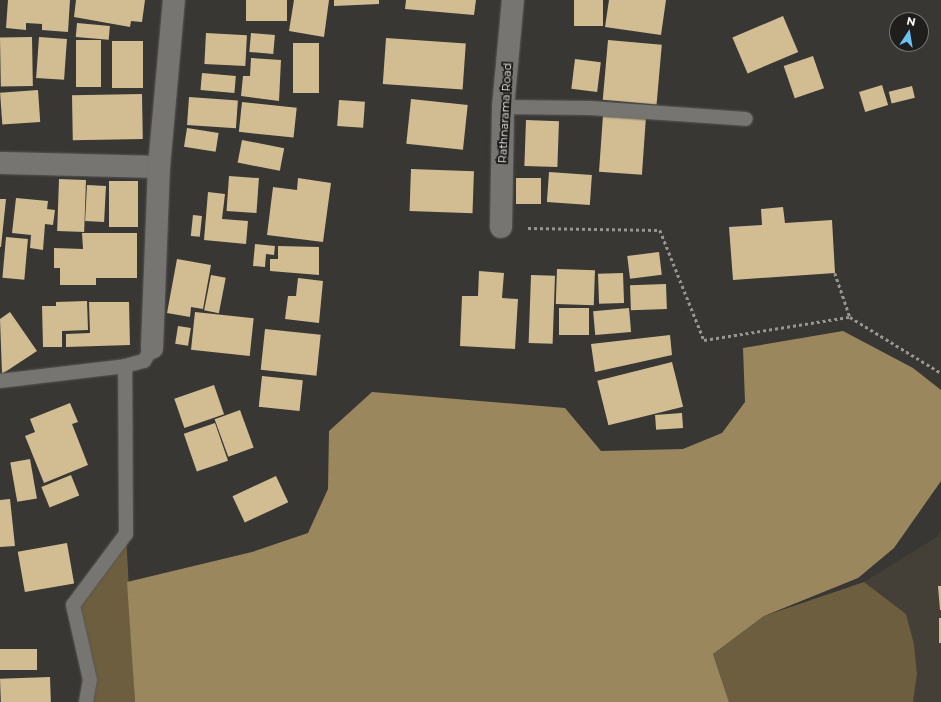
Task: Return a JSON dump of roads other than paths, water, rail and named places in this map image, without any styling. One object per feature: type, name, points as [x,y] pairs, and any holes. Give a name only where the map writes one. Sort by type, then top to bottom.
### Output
[{"type":"street","points":[[152,348],[159,167],[174,0]]},
{"type":"street","name":"Rathnarama Road","points":[[501,227],[503,107],[513,0]]},
{"type":"street","points":[[0,163],[159,167]]},
{"type":"lane","points":[[503,107],[590,108],[746,119]]},
{"type":"lane","points":[[0,381],[125,366],[144,361],[152,348]]},
{"type":"lane","points":[[86,702],[90,680],[73,605],[126,534],[125,366]]}]
